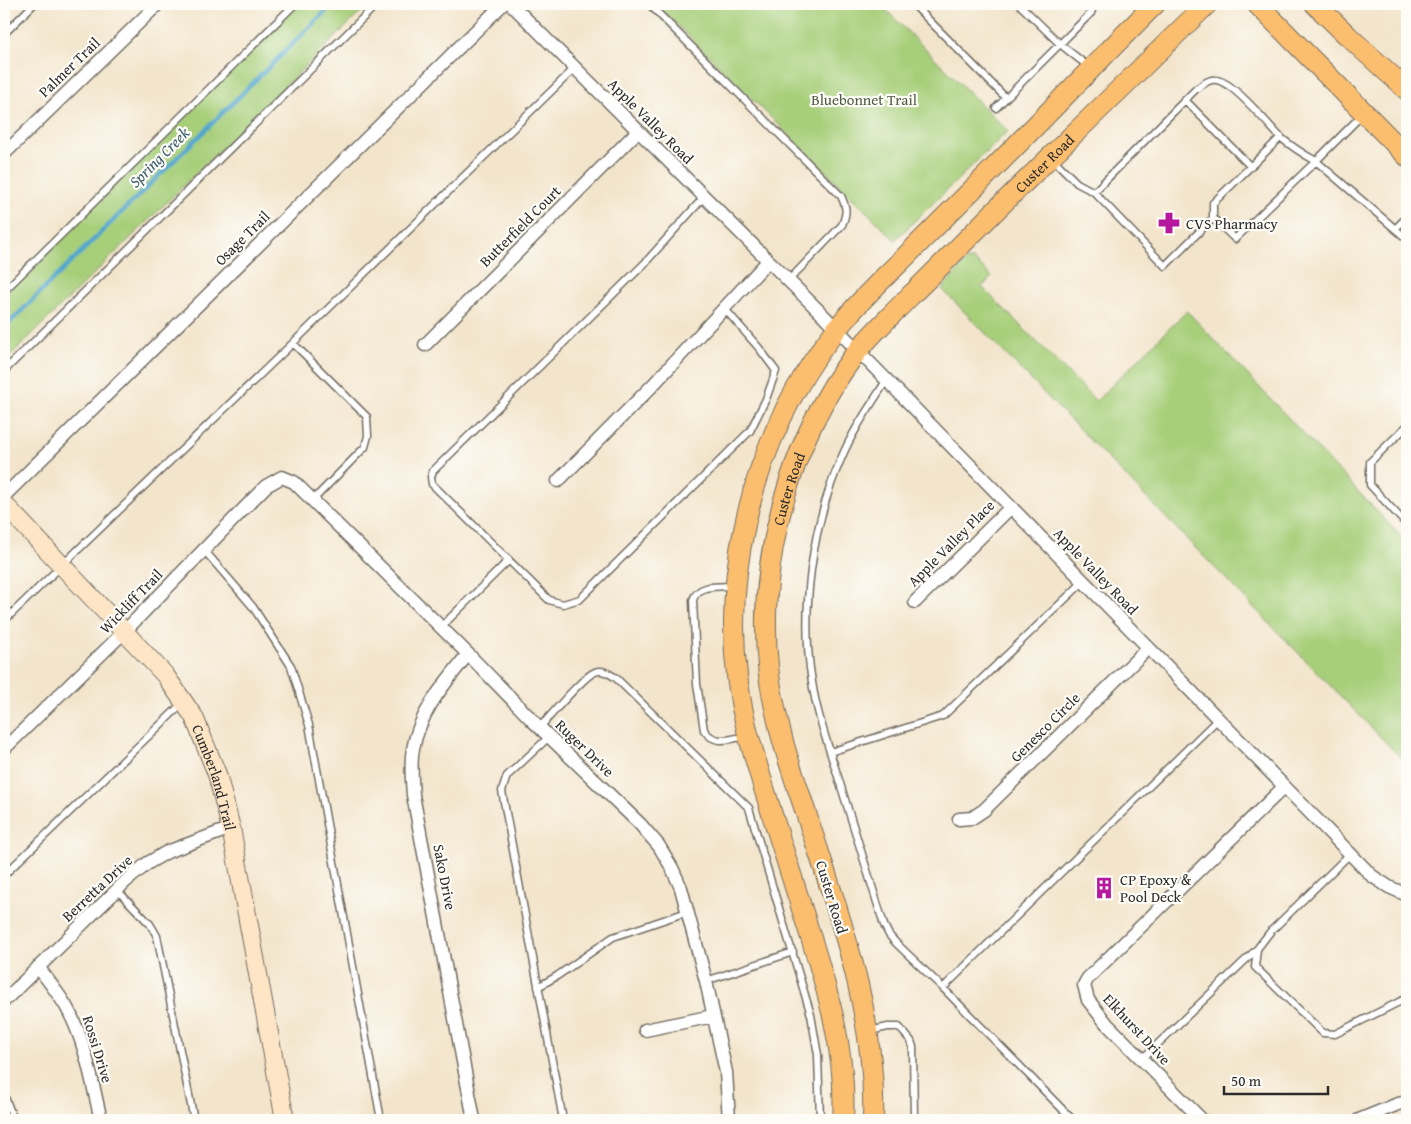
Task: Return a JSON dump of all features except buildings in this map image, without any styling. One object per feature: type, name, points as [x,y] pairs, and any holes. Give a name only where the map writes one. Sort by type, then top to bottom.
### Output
[{"type":"main road","points":[[843,1120],[843,1075],[828,994],[749,735],[738,686],[735,658],[736,586],[747,514],[771,440],[786,408],[836,330],[875,286],[1155,4]]},
{"type":"main road","name":"Custer Road","points":[[873,1120],[874,1088],[868,1032],[855,971],[781,733],[768,667],[767,588],[779,519],[802,448],[824,403],[858,352],[897,309],[1207,4]]},
{"type":"main road","points":[[1257,4],[1407,156]]},
{"type":"main road","points":[[1315,4],[1407,90]]},
{"type":"main road","points":[[1026,135],[1050,157]]},
{"type":"main road","points":[[736,586],[767,588]]},
{"type":"street","name":"Palmer Trail","points":[[4,154],[158,4]]},
{"type":"street","name":"Osage Trail","points":[[4,496],[503,4]]},
{"type":"street","name":"Apple Valley Road","points":[[511,4],[768,260],[1372,876],[1389,887],[1407,895]]},
{"type":"street","name":"Butterfield Court","points":[[425,345],[638,131]]},
{"type":"street","points":[[558,481],[651,387],[768,260]]},
{"type":"street","name":"Ruger Drive","points":[[282,477],[294,482],[313,500],[640,824],[659,846],[681,888],[706,982],[726,1072],[729,1120]]},
{"type":"street","name":"Wickliff Trail","points":[[4,749],[125,631],[266,486],[282,477]]},
{"type":"street","name":"Cumberland Trail","points":[[4,504],[165,675],[194,718],[211,756],[231,828],[285,1120]]},
{"type":"street","name":"Apple Valley Place","points":[[915,602],[1010,508]]},
{"type":"street","name":"Genesco Circle","points":[[959,819],[972,818],[984,810],[1148,648]]},
{"type":"street","name":"Sako Drive","points":[[468,654],[438,690],[427,710],[412,750],[412,772],[413,795],[474,1120]]},
{"type":"street","name":"Elkhurst Drive","points":[[1202,1120],[1107,1024],[1088,1000],[1084,985],[1088,978],[1284,787]]},
{"type":"street","name":"Berretta Drive","points":[[4,1001],[117,890],[148,863],[167,852],[231,828]]},
{"type":"street","name":"Rossi Drive","points":[[38,967],[68,1009],[76,1027],[101,1120]]},
{"type":"street","points":[[645,1030],[713,1016]]},
{"type":"street","points":[[1359,1120],[1407,1102]]},
{"type":"lane","points":[[4,34],[34,4]]},
{"type":"lane","points":[[4,290],[295,4]]},
{"type":"lane","points":[[4,371],[377,4]]},
{"type":"lane","points":[[649,4],[841,196],[847,206],[847,214],[842,225],[788,281]]},
{"type":"lane","points":[[912,4],[1006,98]]},
{"type":"lane","points":[[1020,4],[1060,44],[1091,69]]},
{"type":"lane","points":[[996,108],[1091,13],[1094,4]]},
{"type":"lane","points":[[4,621],[575,68]]},
{"type":"lane","points":[[1094,192],[1185,100],[1209,80],[1220,81],[1232,88],[1294,148],[1316,161],[1407,239]]},
{"type":"lane","points":[[1185,100],[1251,167]]},
{"type":"lane","points":[[1213,218],[1235,239],[1365,112]]},
{"type":"lane","points":[[1050,157],[1077,183],[1094,192],[1165,266],[1213,218],[1213,203],[1281,137]]},
{"type":"lane","points":[[704,196],[644,264],[433,471],[431,477],[432,484],[549,600],[563,604],[580,599],[750,431],[766,399],[776,371],[759,348],[724,308]]},
{"type":"lane","points":[[1395,229],[1407,217]]},
{"type":"lane","points":[[293,343],[366,417],[368,436],[364,447],[313,500]]},
{"type":"lane","points":[[886,380],[856,428],[841,459],[826,501],[814,547],[808,625],[812,681],[830,752],[884,925],[889,935],[1073,1120]]},
{"type":"lane","points":[[1407,426],[1370,462],[1370,485],[1407,525]]},
{"type":"lane","points":[[203,550],[253,607],[290,666],[309,725],[381,1120]]},
{"type":"lane","points":[[441,627],[509,560]]},
{"type":"lane","points":[[830,752],[943,716],[1083,582]]},
{"type":"lane","points":[[736,586],[707,587],[695,594],[693,600],[697,684],[704,730],[711,738],[724,741],[749,735]]},
{"type":"lane","points":[[540,727],[585,679],[596,672],[606,672],[616,678],[749,808],[812,1015],[818,1055],[820,1120]]},
{"type":"lane","points":[[4,875],[184,702]]},
{"type":"lane","points":[[943,988],[1218,719]]},
{"type":"lane","points":[[550,736],[507,776],[502,791],[563,1120]]},
{"type":"lane","points":[[1142,1059],[1257,949],[1270,932],[1350,854]]},
{"type":"lane","points":[[117,890],[150,924],[157,936],[194,1120]]},
{"type":"lane","points":[[538,987],[613,937],[687,912]]},
{"type":"lane","points":[[1257,949],[1255,966],[1323,1033],[1335,1034],[1407,998]]},
{"type":"lane","points":[[706,982],[793,952]]},
{"type":"lane","points":[[868,1032],[888,1027],[898,1028],[911,1041],[913,1047],[914,1120]]},
{"type":"lane","points":[[4,1095],[14,1120]]},
{"type":"green space","points":[[297,4],[369,4],[4,362],[4,294]]},
{"type":"green space","name":"Bluebonnet Trail","points":[[656,4],[880,4],[1008,131],[895,240]]},
{"type":"green space","points":[[967,260],[974,260],[992,277],[982,287],[1096,401],[1187,311],[1407,543],[1407,764],[942,289]]},
{"type":"waterway","name":"Spring Creek","points":[[4,328],[333,4]]},
{"type":"place","name":"CVS Pharmacy","points":[[1169,223]]},
{"type":"place","name":"CP Epoxy & Pool Deck","points":[[1104,888]]}]
